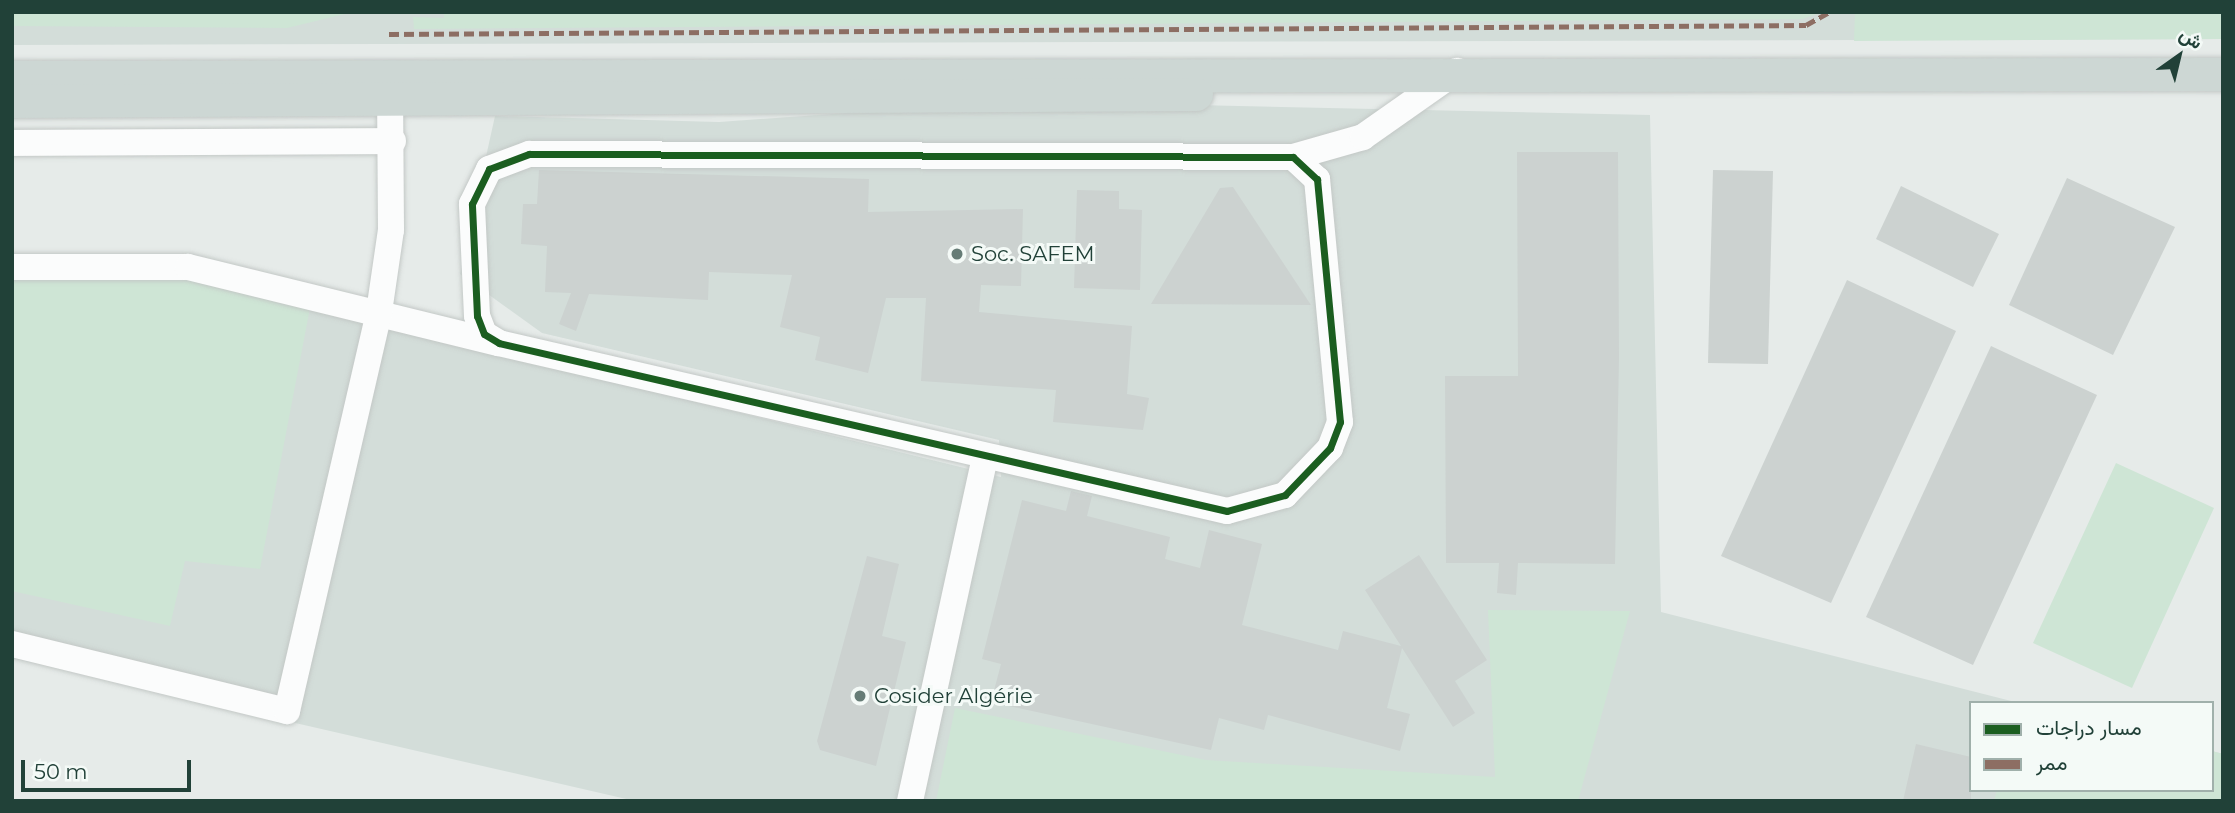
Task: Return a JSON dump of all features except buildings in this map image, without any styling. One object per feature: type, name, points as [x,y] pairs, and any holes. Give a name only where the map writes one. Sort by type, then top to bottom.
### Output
[{"type":"main road","points":[[12,101],[391,87],[1457,71],[2223,74]]},
{"type":"main road","points":[[12,77],[391,87],[1427,92],[2223,92]]},
{"type":"street","points":[[499,344],[484,334],[477,316],[472,204],[489,169],[508,158],[1293,157],[1363,137],[1457,71]]},
{"type":"street","points":[[12,644],[287,711],[379,312],[391,230],[391,87]]},
{"type":"street","points":[[12,143],[393,141]]},
{"type":"street","points":[[12,267],[188,267],[379,312],[499,344],[1227,510],[1285,495],[1312,472],[1330,448],[1342,400],[1317,180],[1293,157]]},
{"type":"street","points":[[910,801],[985,456]]},
{"type":"shaded area","points":[[12,12],[2223,12],[2223,39],[12,45]]},
{"type":"shaded area","points":[[1013,101],[1650,115],[1661,612],[2011,701],[1969,701],[1969,792],[2214,792],[2214,752],[2223,754],[2223,801],[635,801],[12,658],[12,276],[182,276],[1001,477],[999,440],[542,333],[460,274],[495,116],[719,122]]},
{"type":"green space","points":[[12,12],[353,12],[287,28],[12,26]]},
{"type":"green space","points":[[444,12],[1822,12],[1803,19],[414,29],[413,17],[444,18]]},
{"type":"green space","points":[[1855,12],[2223,12],[2223,39],[1854,41]]},
{"type":"green space","points":[[12,276],[182,276],[310,308],[260,569],[185,561],[170,626],[12,591]]},
{"type":"green space","points":[[2116,463],[2214,508],[2132,688],[2033,643]]},
{"type":"green space","points":[[1488,610],[1630,611],[1578,801],[936,801],[955,708],[1206,760],[1495,777]]},
{"type":"green space","points":[[2214,752],[2223,754],[2223,801],[1994,801],[1996,792],[2214,792]]},
{"type":"marked path","points":[[389,34],[1806,25],[1829,12]]},
{"type":"cycle path","points":[[529,154],[1293,157],[1317,179],[1340,422],[1330,448],[1285,495],[1227,511],[499,343],[484,334],[477,316],[472,204],[489,169],[529,154]]},
{"type":"place","name":"Soc. SAFEM","points":[[957,254]]},
{"type":"place","name":"Cosider Algérie","points":[[860,696]]}]
